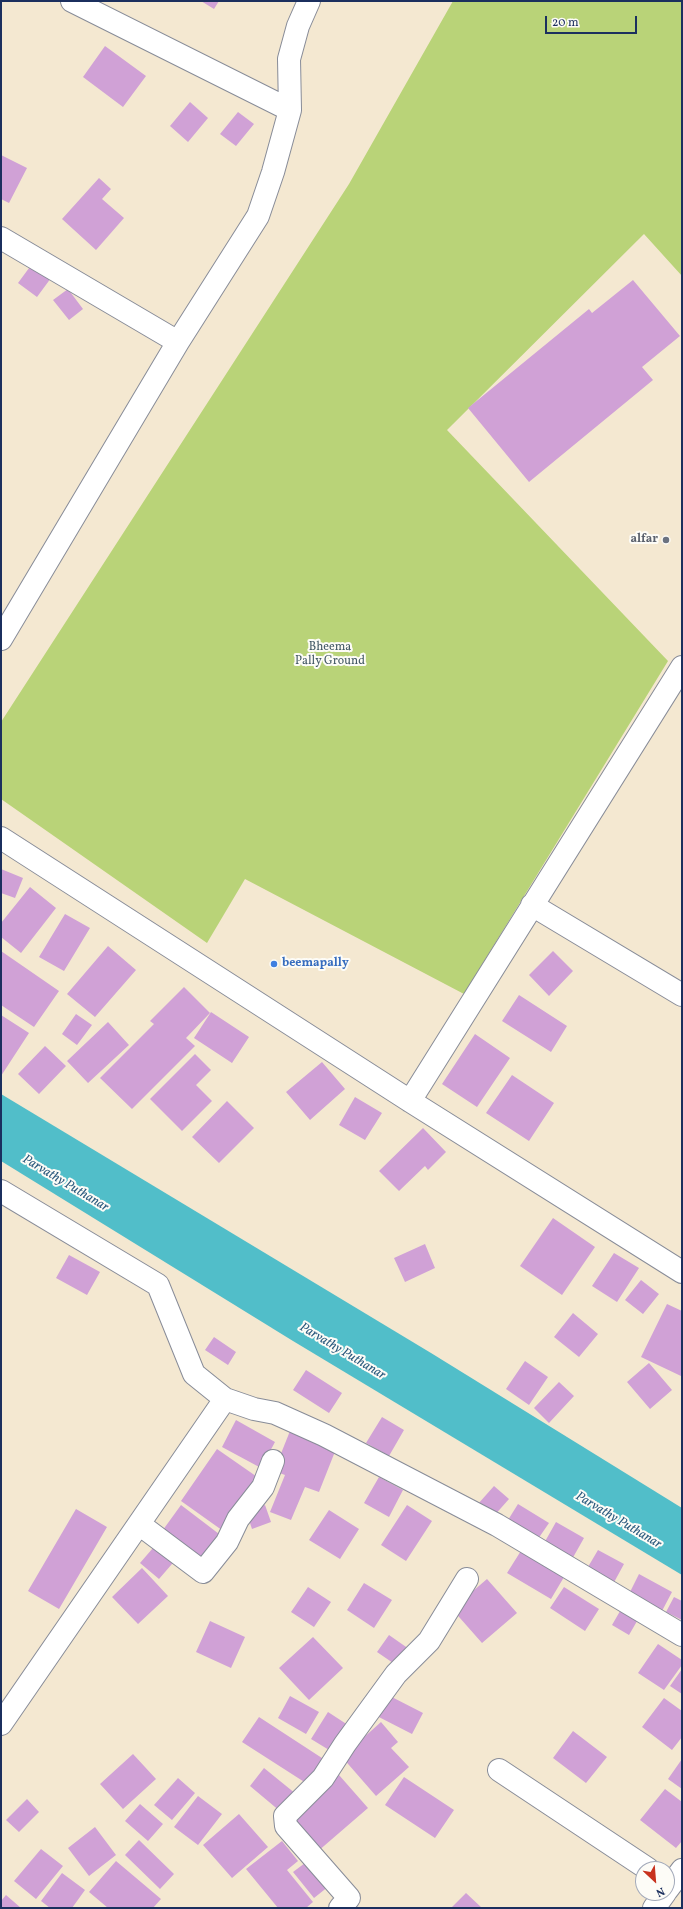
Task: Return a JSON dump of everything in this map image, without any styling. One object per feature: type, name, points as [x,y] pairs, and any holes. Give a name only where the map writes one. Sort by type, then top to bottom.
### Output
[{"type":"street","points":[[72,1],[290,110]]},
{"type":"street","points":[[1,639],[178,342],[258,216],[273,172],[290,110],[289,59],[298,26],[309,1]]},
{"type":"street","points":[[1,238],[178,342]]},
{"type":"street","points":[[410,1101],[682,667]]},
{"type":"street","points":[[1,838],[410,1101],[682,1272]]},
{"type":"street","points":[[532,905],[682,996]]},
{"type":"street","points":[[1,1191],[158,1285],[194,1374],[225,1399],[254,1409],[275,1413],[324,1435],[497,1525],[682,1635]]},
{"type":"street","points":[[1,1724],[225,1399]]},
{"type":"street","points":[[139,1524],[203,1572],[227,1542],[238,1519],[264,1486],[273,1461]]},
{"type":"street","points":[[340,1908],[349,1898],[286,1826],[284,1816],[324,1778],[344,1744],[396,1674],[429,1641],[467,1580]]},
{"type":"street","points":[[499,1770],[636,1861]]},
{"type":"green space","name":"Bheema Pally Ground","points":[[453,1],[682,1],[682,276],[644,234],[447,430],[668,661],[464,994],[245,879],[207,943],[1,799],[1,722],[349,184]]},
{"type":"water","name":"Parvathy Puthanar","points":[[1,1094],[431,1353],[682,1508],[682,1575],[293,1341],[1,1161]]},
{"type":"building","points":[[201,1],[219,1],[214,9]]},
{"type":"building","points":[[105,46],[146,76],[123,107],[83,77]]},
{"type":"building","points":[[190,102],[208,118],[188,142],[170,126]]},
{"type":"building","points":[[238,112],[254,124],[236,146],[220,134]]},
{"type":"building","points":[[1,155],[27,168],[9,203],[1,199]]},
{"type":"building","points":[[99,178],[111,189],[102,199],[124,218],[96,250],[62,219]]},
{"type":"building","points":[[32,264],[51,278],[37,297],[18,283]]},
{"type":"building","points":[[633,280],[680,336],[642,367],[653,380],[529,482],[468,408],[589,309],[592,313]]},
{"type":"building","points":[[68,289],[83,309],[69,320],[53,300]]},
{"type":"building","points":[[1,869],[23,878],[15,898],[1,893]]},
{"type":"building","points":[[30,887],[56,908],[21,953],[1,937],[1,923]]},
{"type":"building","points":[[65,914],[90,928],[64,971],[39,957]]},
{"type":"building","points":[[108,946],[136,970],[95,1017],[67,994]]},
{"type":"building","points":[[1,951],[59,991],[34,1027],[1,1005]]},
{"type":"building","points":[[553,951],[573,971],[549,996],[529,975]]},
{"type":"building","points":[[184,987],[210,1013],[186,1038],[195,1046],[132,1109],[100,1078],[154,1024],[150,1021]]},
{"type":"building","points":[[519,995],[567,1026],[551,1052],[502,1021]]},
{"type":"building","points":[[211,1012],[249,1037],[232,1063],[194,1038]]},
{"type":"building","points":[[76,1014],[92,1025],[77,1045],[62,1034]]},
{"type":"building","points":[[1,1015],[29,1033],[1,1076]]},
{"type":"building","points":[[108,1022],[129,1045],[88,1083],[67,1061]]},
{"type":"building","points":[[475,1034],[510,1058],[477,1107],[442,1084]]},
{"type":"building","points":[[45,1046],[66,1066],[39,1094],[18,1074]]},
{"type":"building","points":[[195,1054],[211,1070],[196,1085],[212,1101],[182,1131],[150,1099]]},
{"type":"building","points":[[322,1062],[345,1089],[310,1120],[286,1092]]},
{"type":"building","points":[[512,1075],[554,1103],[529,1141],[486,1113]]},
{"type":"building","points":[[355,1097],[382,1113],[365,1140],[339,1125]]},
{"type":"building","points":[[227,1101],[254,1128],[219,1163],[192,1137]]},
{"type":"building","points":[[423,1128],[446,1152],[428,1170],[425,1166],[399,1191],[379,1171]]},
{"type":"building","points":[[553,1218],[595,1247],[562,1295],[520,1266]]},
{"type":"building","points":[[425,1244],[435,1268],[405,1282],[394,1258]]},
{"type":"building","points":[[614,1253],[639,1268],[617,1302],[592,1286]]},
{"type":"building","points":[[69,1255],[100,1272],[87,1295],[56,1278]]},
{"type":"building","points":[[641,1280],[659,1294],[643,1314],[625,1300]]},
{"type":"building","points":[[667,1304],[682,1311],[681,1376],[641,1357]]},
{"type":"building","points":[[573,1313],[598,1334],[579,1357],[554,1337]]},
{"type":"building","points":[[214,1337],[236,1352],[228,1365],[205,1350]]},
{"type":"building","points":[[525,1361],[548,1377],[529,1405],[506,1389]]},
{"type":"building","points":[[649,1363],[672,1390],[650,1409],[627,1382]]},
{"type":"building","points":[[306,1370],[342,1393],[329,1413],[293,1390]]},
{"type":"building","points":[[559,1382],[574,1396],[549,1423],[534,1408]]},
{"type":"building","points":[[382,1417],[404,1430],[389,1456],[366,1443]]},
{"type":"building","points":[[236,1420],[275,1442],[261,1468],[222,1447]]},
{"type":"building","points":[[290,1431],[336,1449],[319,1492],[305,1487],[291,1520],[270,1512],[285,1475],[274,1471]]},
{"type":"building","points":[[217,1449],[263,1481],[226,1533],[181,1501]]},
{"type":"building","points":[[379,1477],[403,1490],[389,1517],[364,1503]]},
{"type":"building","points":[[494,1486],[509,1499],[493,1517],[478,1504]]},
{"type":"building","points":[[518,1504],[549,1523],[538,1539],[508,1520]]},
{"type":"building","points":[[181,1505],[223,1537],[202,1566],[160,1534]]},
{"type":"building","points":[[265,1505],[271,1522],[252,1529],[246,1511]]},
{"type":"building","points":[[407,1505],[432,1521],[406,1561],[381,1545]]},
{"type":"building","points":[[76,1509],[107,1527],[59,1609],[28,1591]]},
{"type":"building","points":[[329,1510],[359,1529],[340,1559],[309,1540]]},
{"type":"building","points":[[556,1522],[584,1538],[571,1561],[543,1545]]},
{"type":"building","points":[[159,1541],[178,1557],[159,1579],[140,1563]]},
{"type":"building","points":[[524,1546],[567,1572],[551,1599],[507,1573]]},
{"type":"building","points":[[598,1550],[624,1564],[612,1586],[585,1572]]},
{"type":"building","points":[[142,1568],[168,1596],[138,1624],[112,1597]]},
{"type":"building","points":[[639,1574],[672,1592],[662,1611],[629,1594]]},
{"type":"building","points":[[487,1579],[517,1613],[482,1643],[452,1609]]},
{"type":"building","points":[[364,1583],[392,1600],[374,1628],[347,1610]]},
{"type":"building","points":[[308,1587],[331,1602],[314,1627],[291,1612]]},
{"type":"building","points":[[564,1587],[599,1609],[585,1631],[550,1608]]},
{"type":"building","points":[[674,1597],[682,1601],[682,1620],[666,1612]]},
{"type":"building","points":[[623,1606],[640,1616],[629,1635],[612,1625]]},
{"type":"building","points":[[210,1621],[245,1637],[231,1668],[196,1652]]},
{"type":"building","points":[[389,1635],[409,1649],[396,1665],[377,1652]]},
{"type":"building","points":[[313,1637],[343,1668],[309,1700],[279,1668]]},
{"type":"building","points":[[658,1644],[682,1660],[682,1665],[664,1690],[638,1673]]},
{"type":"building","points":[[682,1669],[682,1694],[670,1686]]},
{"type":"building","points":[[384,1693],[423,1713],[412,1734],[373,1714]]},
{"type":"building","points":[[290,1696],[319,1712],[306,1734],[278,1718]]},
{"type":"building","points":[[664,1698],[682,1711],[682,1737],[672,1750],[642,1727]]},
{"type":"building","points":[[328,1712],[351,1727],[334,1753],[311,1739]]},
{"type":"building","points":[[259,1717],[325,1760],[309,1785],[242,1742]]},
{"type":"building","points":[[381,1722],[398,1742],[391,1748],[409,1767],[376,1796],[342,1757]]},
{"type":"building","points":[[573,1731],[607,1757],[586,1783],[553,1758]]},
{"type":"building","points":[[133,1754],[156,1779],[123,1809],[100,1784]]},
{"type":"building","points":[[682,1759],[682,1789],[668,1779]]},
{"type":"building","points":[[264,1768],[296,1794],[281,1812],[250,1786]]},
{"type":"building","points":[[339,1775],[368,1808],[317,1852],[288,1818]]},
{"type":"building","points":[[404,1777],[454,1810],[435,1838],[385,1805]]},
{"type":"building","points":[[178,1778],[195,1793],[172,1820],[154,1805]]},
{"type":"building","points":[[665,1789],[682,1802],[682,1841],[676,1848],[640,1820]]},
{"type":"building","points":[[198,1796],[222,1814],[198,1845],[174,1827]]},
{"type":"building","points":[[27,1799],[39,1812],[19,1832],[6,1820]]},
{"type":"building","points":[[140,1804],[163,1824],[148,1841],[125,1821]]},
{"type":"building","points":[[239,1814],[268,1847],[232,1878],[203,1845]]},
{"type":"building","points":[[95,1827],[116,1855],[89,1876],[68,1848]]},
{"type":"building","points":[[139,1840],[174,1874],[160,1889],[125,1855]]},
{"type":"building","points":[[282,1841],[298,1861],[287,1870],[313,1902],[306,1908],[278,1908],[246,1869]]},
{"type":"building","points":[[41,1849],[63,1866],[36,1899],[14,1881]]},
{"type":"building","points":[[309,1860],[329,1886],[314,1898],[293,1872]]},
{"type":"building","points":[[116,1861],[161,1899],[153,1908],[108,1908],[89,1892]]},
{"type":"building","points":[[62,1873],[85,1890],[72,1908],[50,1908],[41,1901]]},
{"type":"building","points":[[466,1893],[482,1908],[451,1908]]},
{"type":"building","points":[[6,1895],[21,1908],[1,1908],[1,1901]]},
{"type":"place","name":"alfar","points":[[666,540]]},
{"type":"place","name":"beemapally","points":[[274,964]]}]
